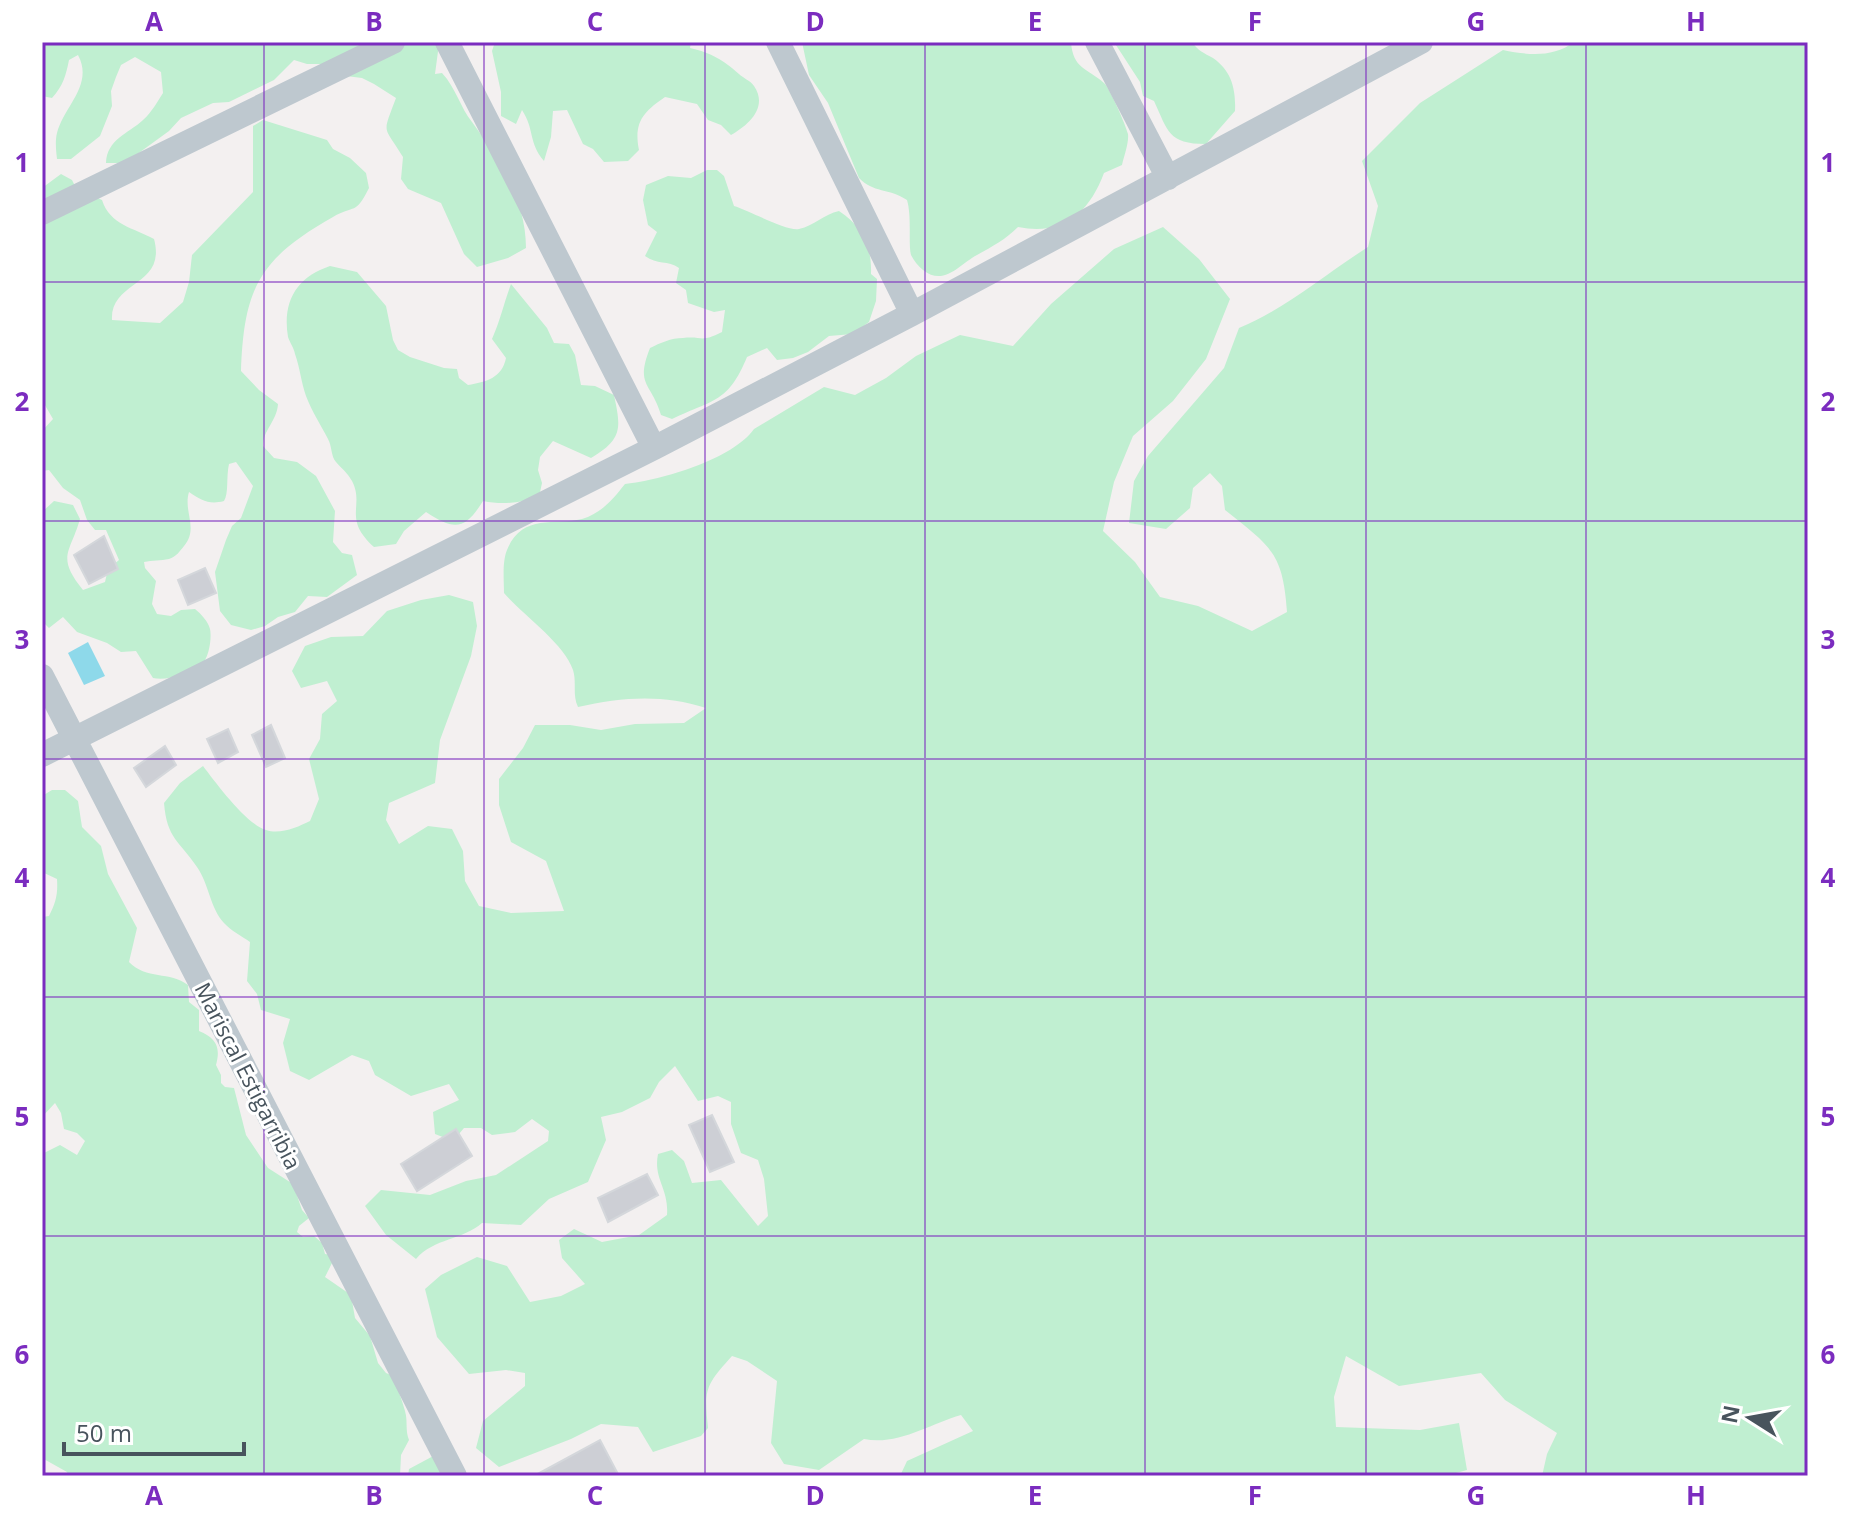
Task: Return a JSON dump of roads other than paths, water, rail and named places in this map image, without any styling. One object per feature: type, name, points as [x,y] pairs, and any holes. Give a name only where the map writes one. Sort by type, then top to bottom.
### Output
[{"type":"street","points":[[42,213],[393,42]]},
{"type":"street","points":[[447,42],[654,448]]},
{"type":"street","points":[[778,42],[912,314]]},
{"type":"street","points":[[1097,42],[1168,178]]},
{"type":"street","points":[[42,755],[654,448],[1421,42]]},
{"type":"street","name":"Mariscal Estigarribia","points":[[42,676],[455,1476]]},
{"type":"water","points":[[88,642],[105,676],[84,685],[68,653]]}]
